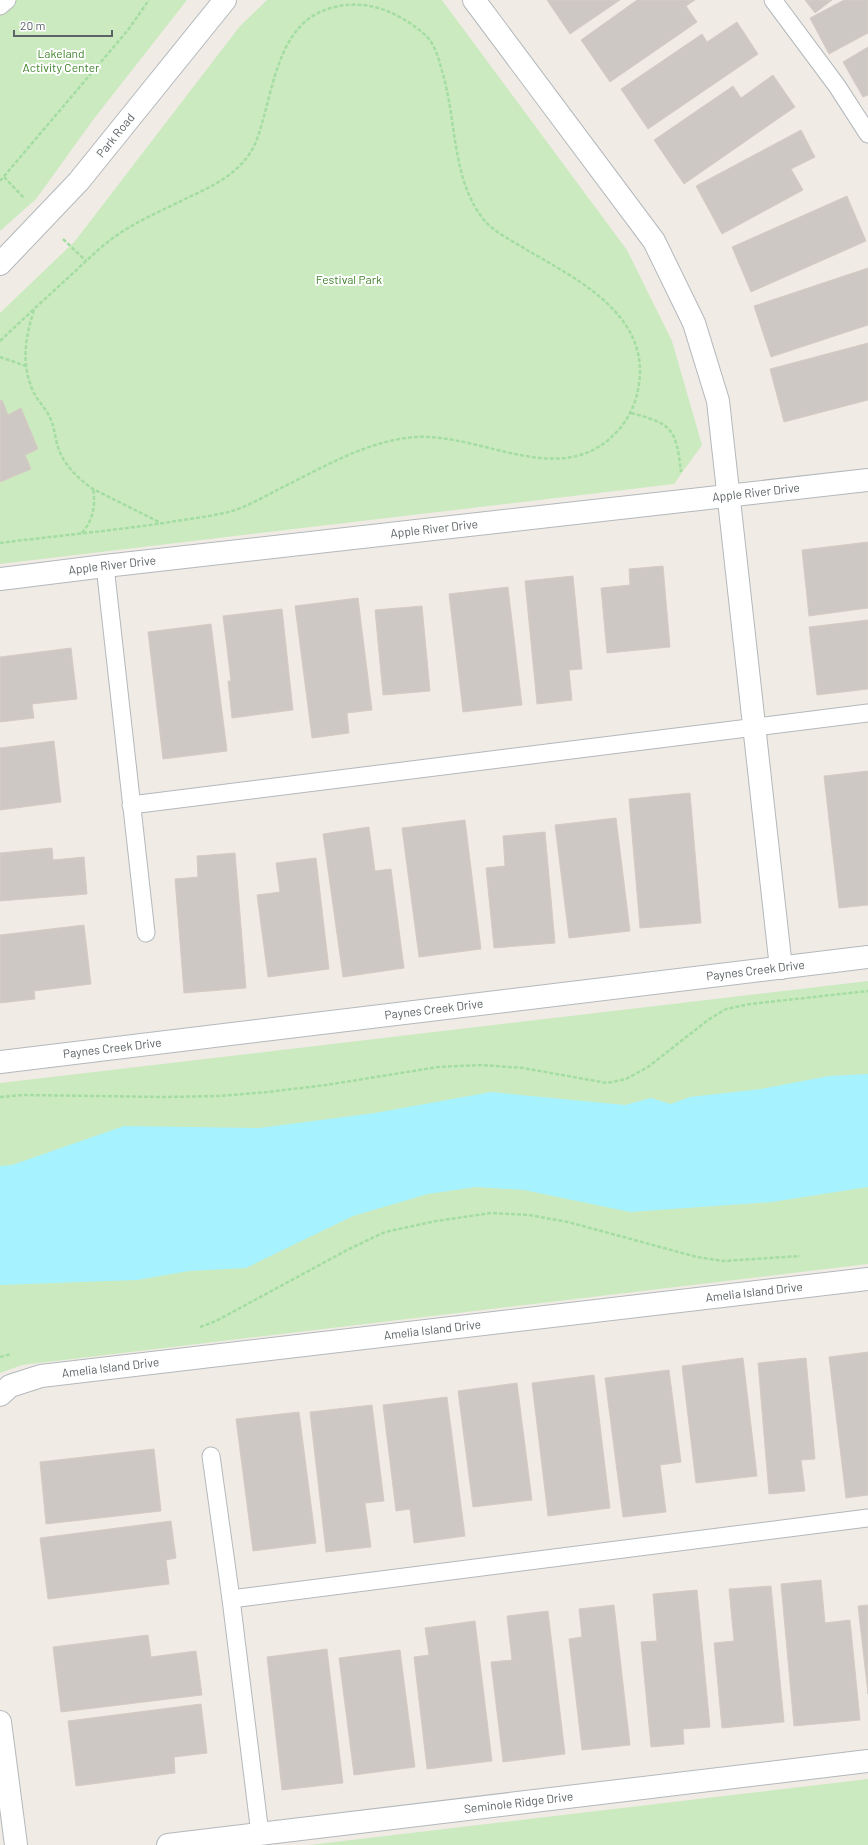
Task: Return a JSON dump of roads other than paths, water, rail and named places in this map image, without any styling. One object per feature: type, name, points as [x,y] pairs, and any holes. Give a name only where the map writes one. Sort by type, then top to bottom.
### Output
[{"type":"street","name":"Park Road","points":[[0,263],[44,220],[79,181],[225,0]]},
{"type":"street","points":[[474,0],[654,241],[694,323],[718,401],[730,495],[781,968]]},
{"type":"street","name":"Apple River Drive","points":[[0,579],[868,480]]},
{"type":"street","name":"Paynes Creek Drive","points":[[0,1062],[868,957]]},
{"type":"street","name":"Amelia Island Drive","points":[[0,1395],[10,1386],[41,1376],[868,1279]]},
{"type":"street","points":[[0,1722],[16,1845]]},
{"type":"street","name":"Seminole Ridge Drive","points":[[168,1845],[868,1761]]},
{"type":"lane","points":[[0,6],[7,0]]},
{"type":"lane","points":[[774,0],[837,86],[868,134]]},
{"type":"lane","points":[[105,566],[146,933]]},
{"type":"lane","points":[[131,805],[754,726],[868,713]]},
{"type":"lane","points":[[211,1456],[231,1599],[260,1834]]},
{"type":"lane","points":[[231,1599],[868,1518]]},
{"type":"water","points":[[868,1074],[868,1187],[772,1202],[630,1212],[524,1190],[476,1187],[428,1194],[353,1216],[246,1268],[189,1271],[137,1280],[0,1285],[0,1166],[12,1165],[124,1126],[259,1128],[375,1113],[491,1092],[625,1105],[651,1098],[671,1104],[690,1097],[761,1089],[829,1076]]},
{"type":"park label","name":"Lakeland Activity Center","points":[[61,61]]},
{"type":"park label","name":"Festival Park","points":[[349,280]]}]
